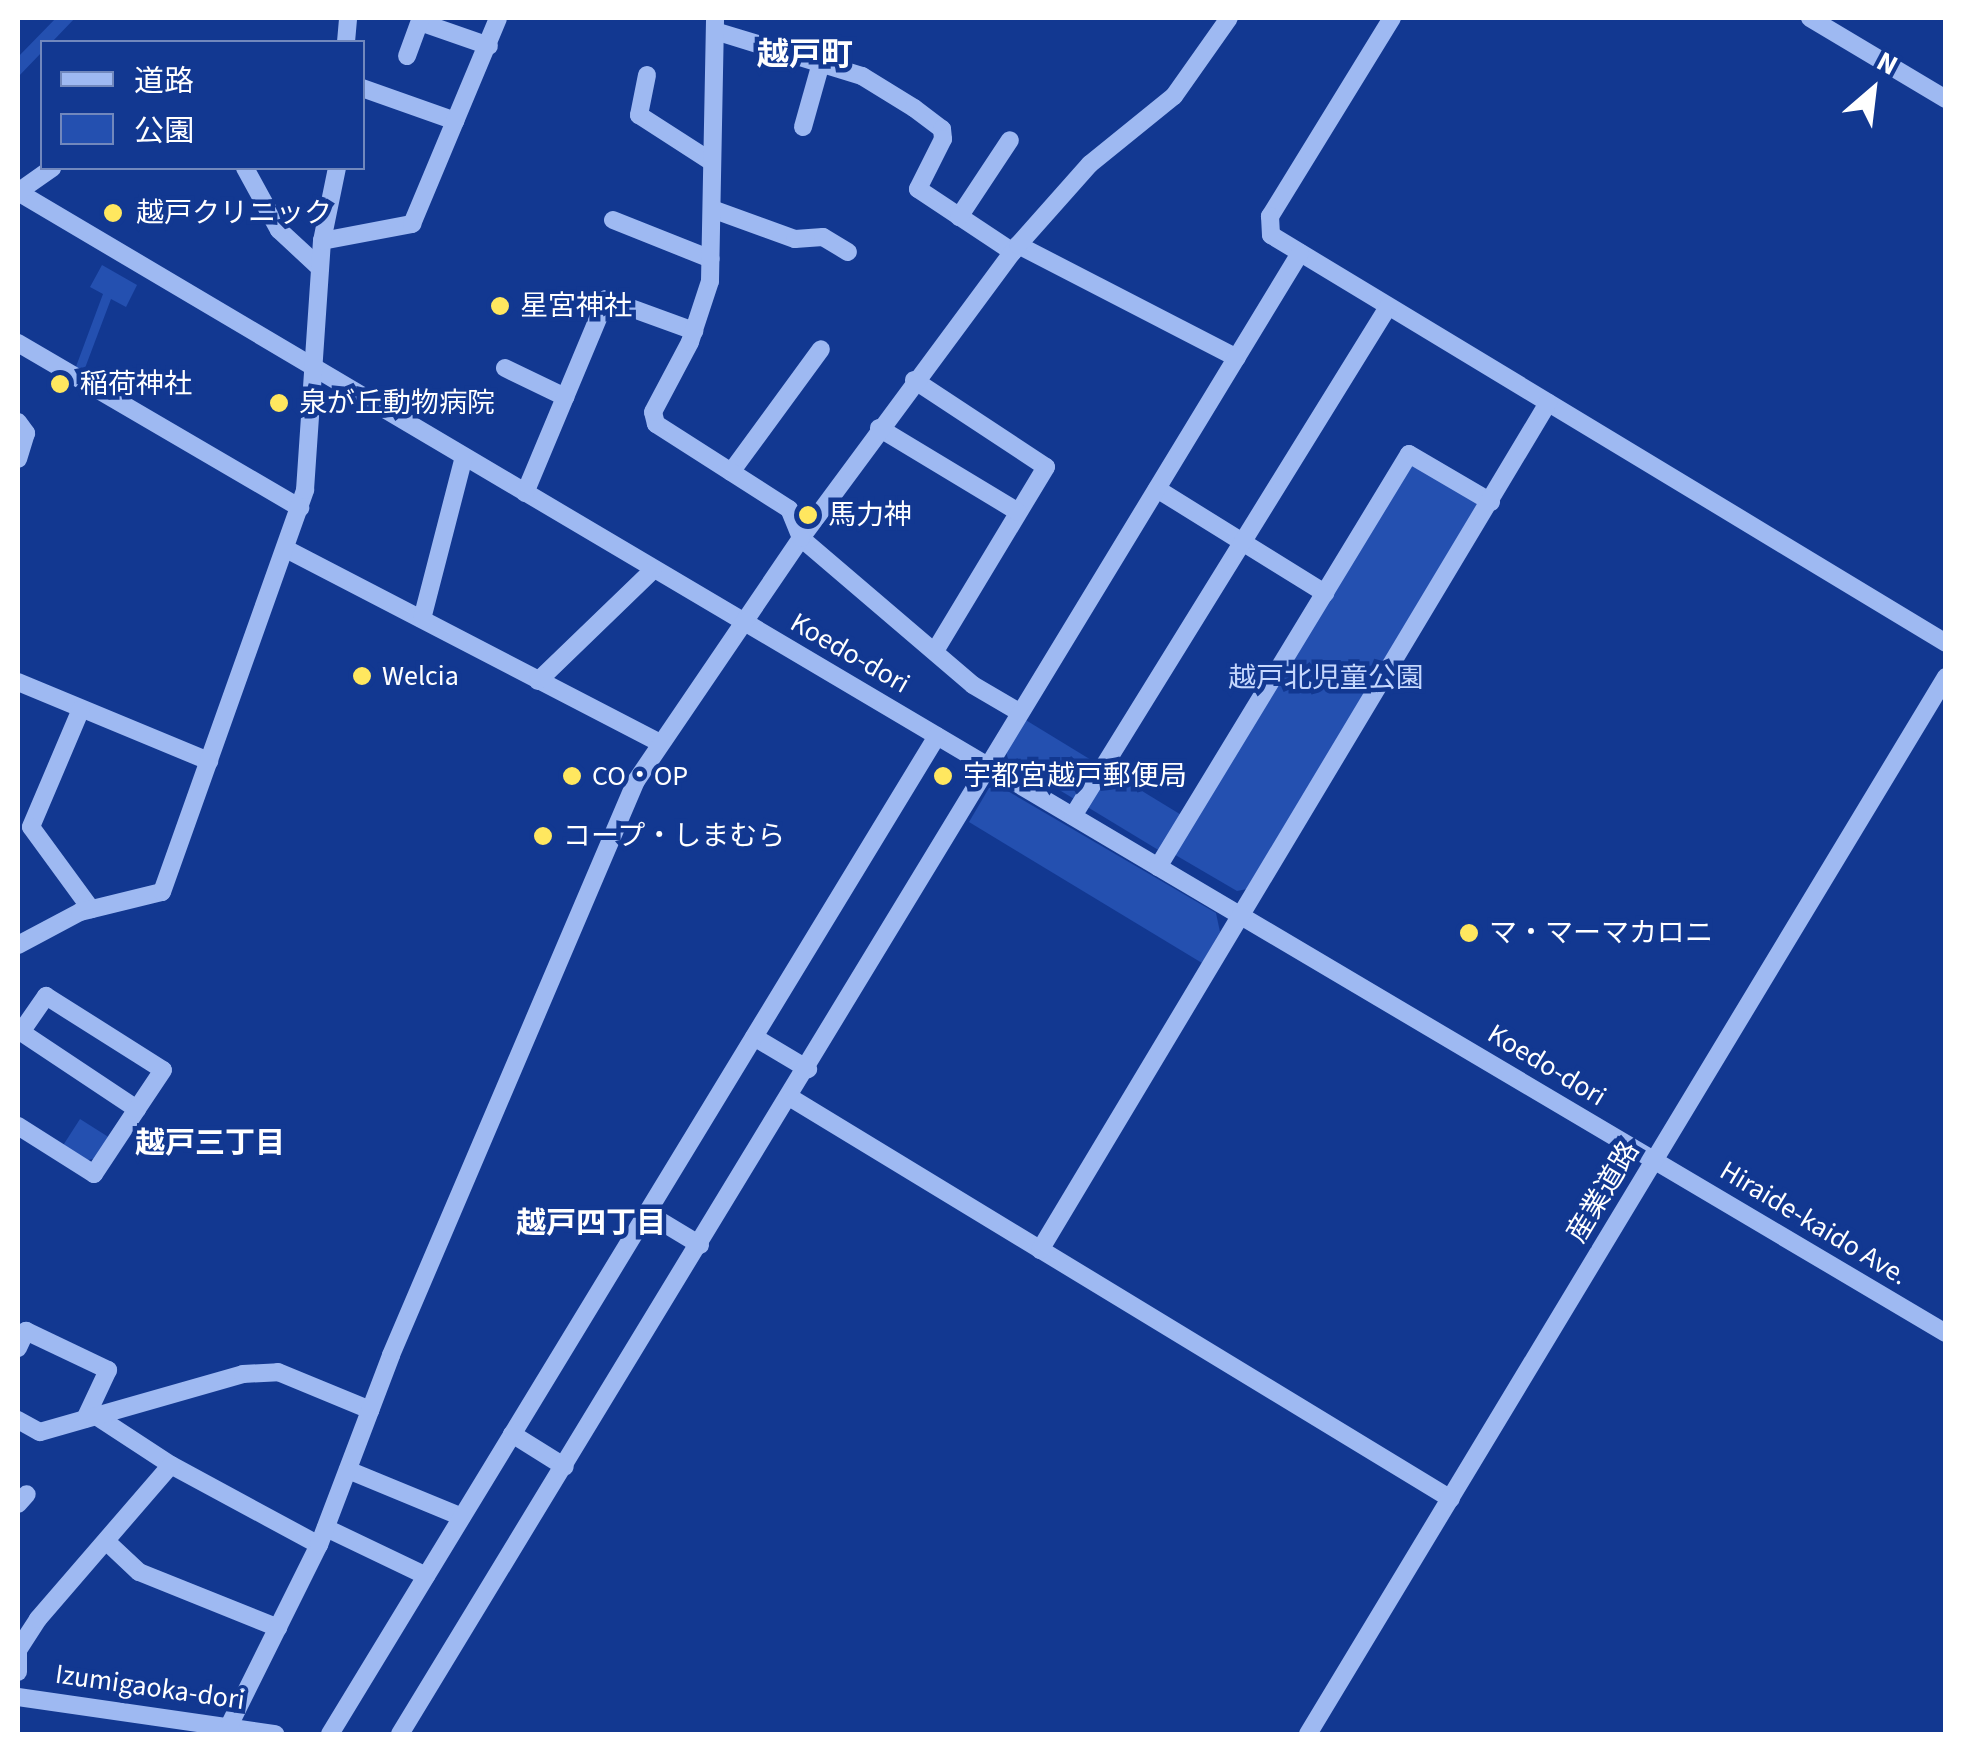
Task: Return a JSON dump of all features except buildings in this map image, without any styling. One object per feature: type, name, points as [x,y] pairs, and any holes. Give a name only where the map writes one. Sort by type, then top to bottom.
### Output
[{"type":"street","points":[[322,241],[412,224],[498,18]]},
{"type":"street","points":[[228,1729],[322,1537],[370,1410],[566,934],[658,742],[914,380],[1016,249],[1090,164],[1174,96],[1229,18]]},
{"type":"street","points":[[1392,18],[1270,216],[1271,235],[1946,643]]},
{"type":"street","points":[[1810,18],[1946,99]]},
{"type":"street","points":[[407,56],[420,20],[489,46]]},
{"type":"street","points":[[1020,712],[934,652],[801,538],[789,509],[656,424],[654,412],[694,332],[711,259],[715,24],[862,76],[942,129],[944,139],[918,190],[1016,249],[1237,358]]},
{"type":"street","points":[[803,127],[820,63]]},
{"type":"street","points":[[647,75],[639,115],[712,162]]},
{"type":"street","points":[[365,89],[455,121]]},
{"type":"street","points":[[960,217],[1010,140]]},
{"type":"street","points":[[18,192],[49,170]]},
{"type":"street","points":[[246,170],[279,230],[320,268]]},
{"type":"street","points":[[22,938],[91,909],[162,892],[300,508],[315,369],[322,241],[337,170]]},
{"type":"street","name":"Koedo-dori","points":[[18,192],[1654,1161]]},
{"type":"street","points":[[712,209],[795,239],[822,237],[848,252]]},
{"type":"street","points":[[614,220],[711,259]]},
{"type":"street","points":[[400,1734],[808,1069],[987,766],[1300,254]]},
{"type":"street","points":[[525,494],[606,299],[694,332]]},
{"type":"street","points":[[1073,816],[1388,307]]},
{"type":"street","points":[[18,344],[300,508]]},
{"type":"street","points":[[731,472],[820,349]]},
{"type":"street","points":[[504,368],[565,397]]},
{"type":"street","points":[[914,380],[1046,467],[934,652]]},
{"type":"street","points":[[1040,1250],[1548,403]]},
{"type":"street","points":[[18,422],[26,433],[18,459]]},
{"type":"street","points":[[880,428],[1018,512]]},
{"type":"street","points":[[1158,867],[1409,454],[1491,502]]},
{"type":"street","points":[[422,619],[464,457]]},
{"type":"street","points":[[1156,488],[1325,593]]},
{"type":"street","points":[[288,550],[658,742]]},
{"type":"street","points":[[538,682],[652,570]]},
{"type":"street","name":"産業道路","points":[[1308,1734],[1946,677]]},
{"type":"street","points":[[18,682],[209,761]]},
{"type":"street","points":[[81,709],[30,827],[91,909]]},
{"type":"street","points":[[330,1734],[937,736]]},
{"type":"street","points":[[18,1126],[94,1174],[163,1070],[46,996],[19,1031],[137,1109]]},
{"type":"street","points":[[754,1036],[808,1069]]},
{"type":"street","points":[[790,1098],[1451,1499]]},
{"type":"street","name":"Hiraide-kaido Ave.","points":[[1654,1161],[1946,1333]]},
{"type":"street","points":[[647,1213],[700,1245]]},
{"type":"street","points":[[18,1348],[26,1332],[108,1370],[91,1417]]},
{"type":"street","points":[[18,1420],[40,1432],[243,1374],[278,1372],[370,1410]]},
{"type":"street","points":[[91,1417],[170,1465],[322,1537],[426,1576]]},
{"type":"street","points":[[512,1434],[564,1468]]},
{"type":"street","points":[[18,1672],[26,1636],[170,1465]]},
{"type":"street","points":[[348,1470],[462,1517]]},
{"type":"street","points":[[107,1542],[139,1572],[278,1628]]},
{"type":"street","name":"Izumigaoka-dori","points":[[18,1697],[275,1734]]},
{"type":"green space","points":[[56,18],[75,18],[54,40],[40,40],[40,54],[18,77],[18,57]]},
{"type":"green space","points":[[102,265],[137,285],[126,307],[111,299],[82,376],[74,372],[103,294],[90,287]]},
{"type":"green space","name":"越戸北児童公園","points":[[1409,458],[1480,502],[1247,889],[1237,891],[1172,853]]},
{"type":"green space","points":[[1024,719],[1183,816],[1160,851],[1008,759],[1005,747]]},
{"type":"green space","points":[[999,786],[1216,913],[1220,932],[1202,963],[969,822],[989,788]]},
{"type":"green space","points":[[80,1119],[110,1138],[97,1158],[84,1161],[62,1147]]},
{"type":"place","name":"越戸クリニック","points":[[113,213]]},
{"type":"place","name":"星宮神社","points":[[500,306]]},
{"type":"place","name":"稲荷神社","points":[[60,384]]},
{"type":"place","name":"泉が丘動物病院","points":[[279,403]]},
{"type":"place","name":"馬力神","points":[[808,515]]},
{"type":"place","name":"Welcia","points":[[362,676]]},
{"type":"place","name":"CO・OP","points":[[572,776]]},
{"type":"place","name":"宇都宮越戸郵便局","points":[[943,776]]},
{"type":"place","name":"コープ・しまむら","points":[[543,836]]},
{"type":"place","name":"マ・マーマカロニ","points":[[1469,933]]},
{"type":"district","name":"越戸町","points":[[805,55]]},
{"type":"district","name":"越戸三丁目","points":[[210,1144]]},
{"type":"district","name":"越戸四丁目","points":[[591,1224]]}]
